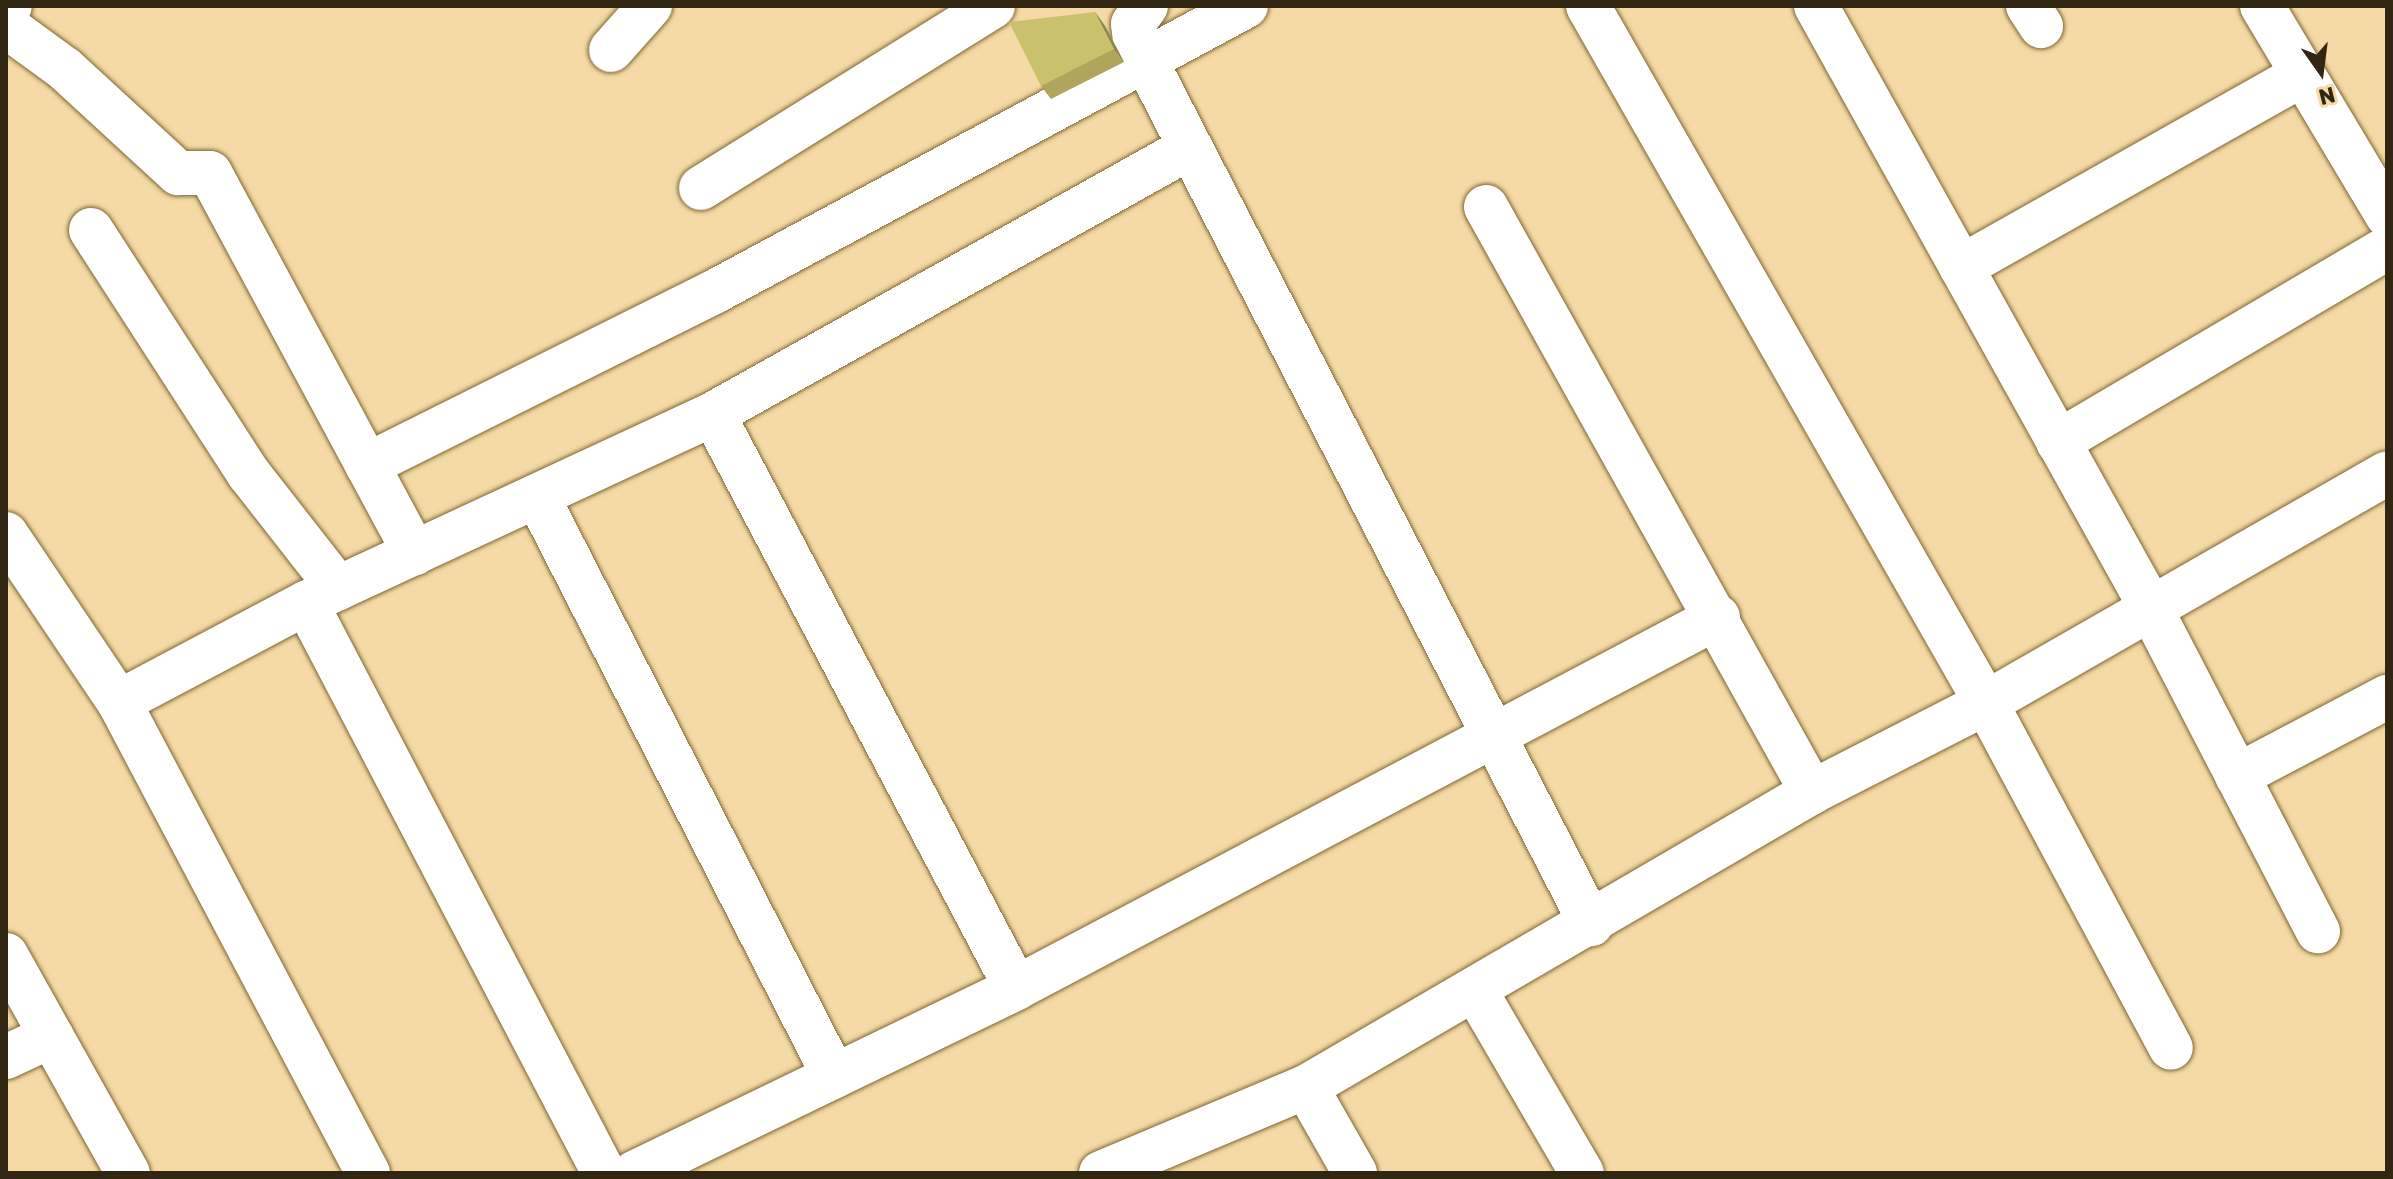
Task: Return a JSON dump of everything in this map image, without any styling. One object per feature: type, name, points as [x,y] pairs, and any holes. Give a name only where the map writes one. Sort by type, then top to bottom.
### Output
[{"type":"street","points":[[6,11],[10,6]]},
{"type":"street","points":[[611,50],[650,6]]},
{"type":"street","points":[[701,188],[995,6],[1037,23]]},
{"type":"street","points":[[367,465],[714,292],[1141,29],[1246,6]]},
{"type":"street","points":[[1588,6],[1986,703],[2171,1048]]},
{"type":"street","points":[[1816,6],[2148,605],[2318,931]]},
{"type":"street","points":[[2262,6],[2387,215]]},
{"type":"street","points":[[1089,20],[1141,29]]},
{"type":"street","points":[[6,26],[65,69],[178,173],[210,173],[415,553]]},
{"type":"street","points":[[1141,29],[1189,148],[1591,924]]},
{"type":"street","points":[[1961,267],[2303,74]]},
{"type":"street","points":[[119,702],[322,596],[713,414],[1189,148]]},
{"type":"street","points":[[1486,207],[1718,617],[1812,792]]},
{"type":"street","points":[[91,230],[249,474],[322,596],[604,1173]]},
{"type":"street","points":[[2058,442],[2387,248]]},
{"type":"street","points":[[713,414],[1016,988]]},
{"type":"street","points":[[1101,1173],[1306,1087],[1591,924],[1812,792],[1986,703],[2148,605],[2387,473]]},
{"type":"street","points":[[537,496],[834,1076]]},
{"type":"street","points":[[6,534],[119,702],[368,1173]]},
{"type":"street","points":[[634,1173],[1016,988],[1718,617]]},
{"type":"street","points":[[2237,776],[2387,697]]},
{"type":"street","points":[[6,955],[128,1173]]},
{"type":"street","points":[[1475,990],[1582,1173]]},
{"type":"street","points":[[6,1057],[51,1036]]},
{"type":"street","points":[[1306,1087],[1355,1173]]},
{"type":"building","points":[[1095,12],[1114,49],[1041,86],[1009,22]]}]
